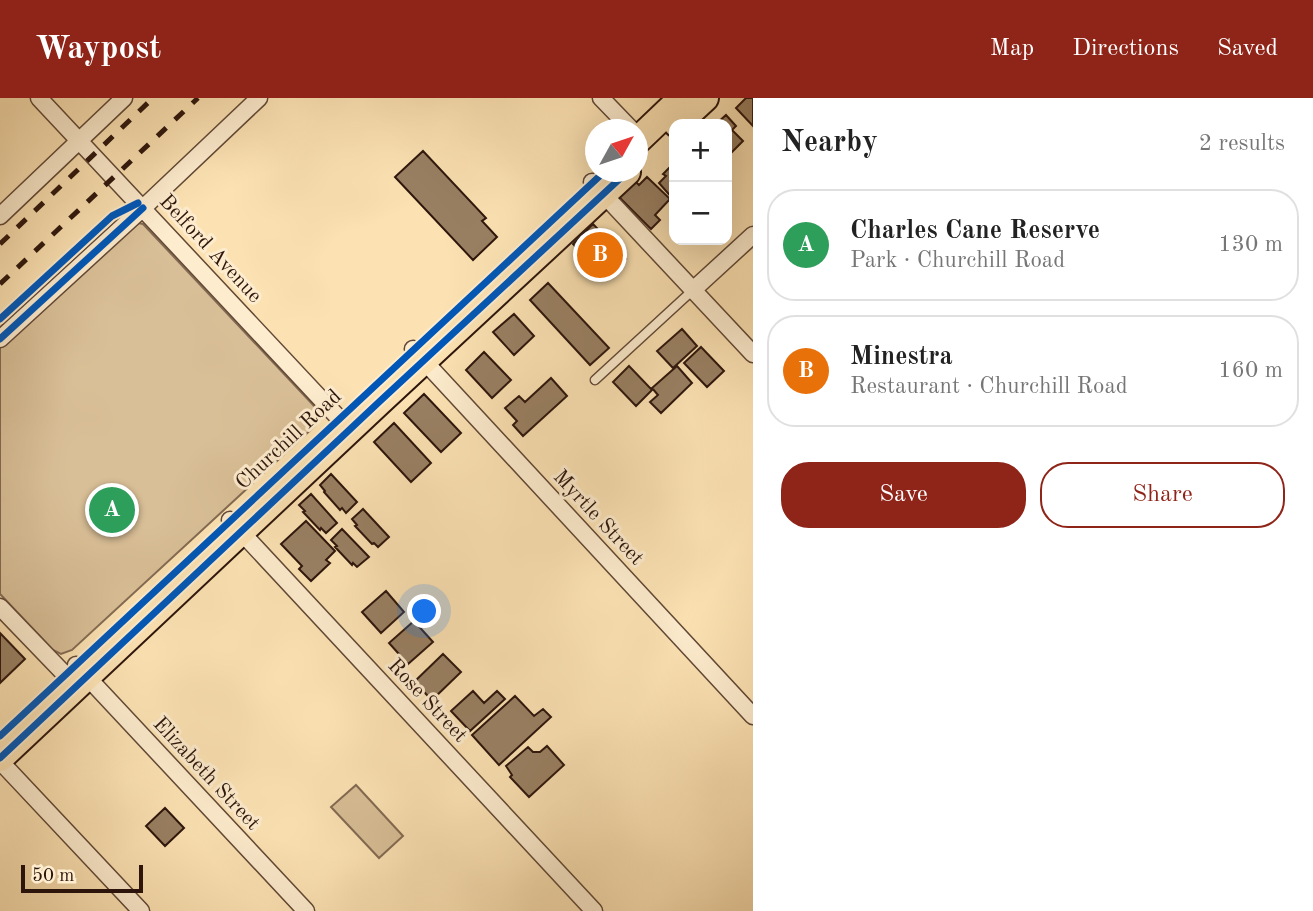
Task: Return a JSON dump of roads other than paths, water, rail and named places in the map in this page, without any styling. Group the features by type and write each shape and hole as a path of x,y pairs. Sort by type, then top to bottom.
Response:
{"main road":[{"path":"648,133 682,98"},
{"path":"683,119 705,98"},
{"path":"648,138 669,129"},
{"name":"Churchill Road","path":"0,760 76,676 600,183"},
{"name":"Churchill Road","path":"0,736 76,676"}],"street":[{"name":"Belford Avenue","path":"40,98 344,424"},
{"path":"0,216 124,98"},
{"path":"0,339 144,208 259,98"},
{"path":"601,98 619,119"},
{"path":"600,183 753,354"},
{"path":"693,290 753,235"},
{"name":"Myrtle Street","path":"418,354 753,716"},
{"name":"Rose Street","path":"235,526 594,911"},
{"name":"Elizabeth Street","path":"0,607 76,676 306,911"},
{"path":"0,760 141,911"}],"lane":[{"path":"595,380 693,290"}],"railway":[{"path":"0,244 153,98"},
{"path":"0,284 198,98"}],"place":[{"name":"Minestra","path":"600,255"},
{"name":"Charles Cane Reserve","path":"112,510"}]}
